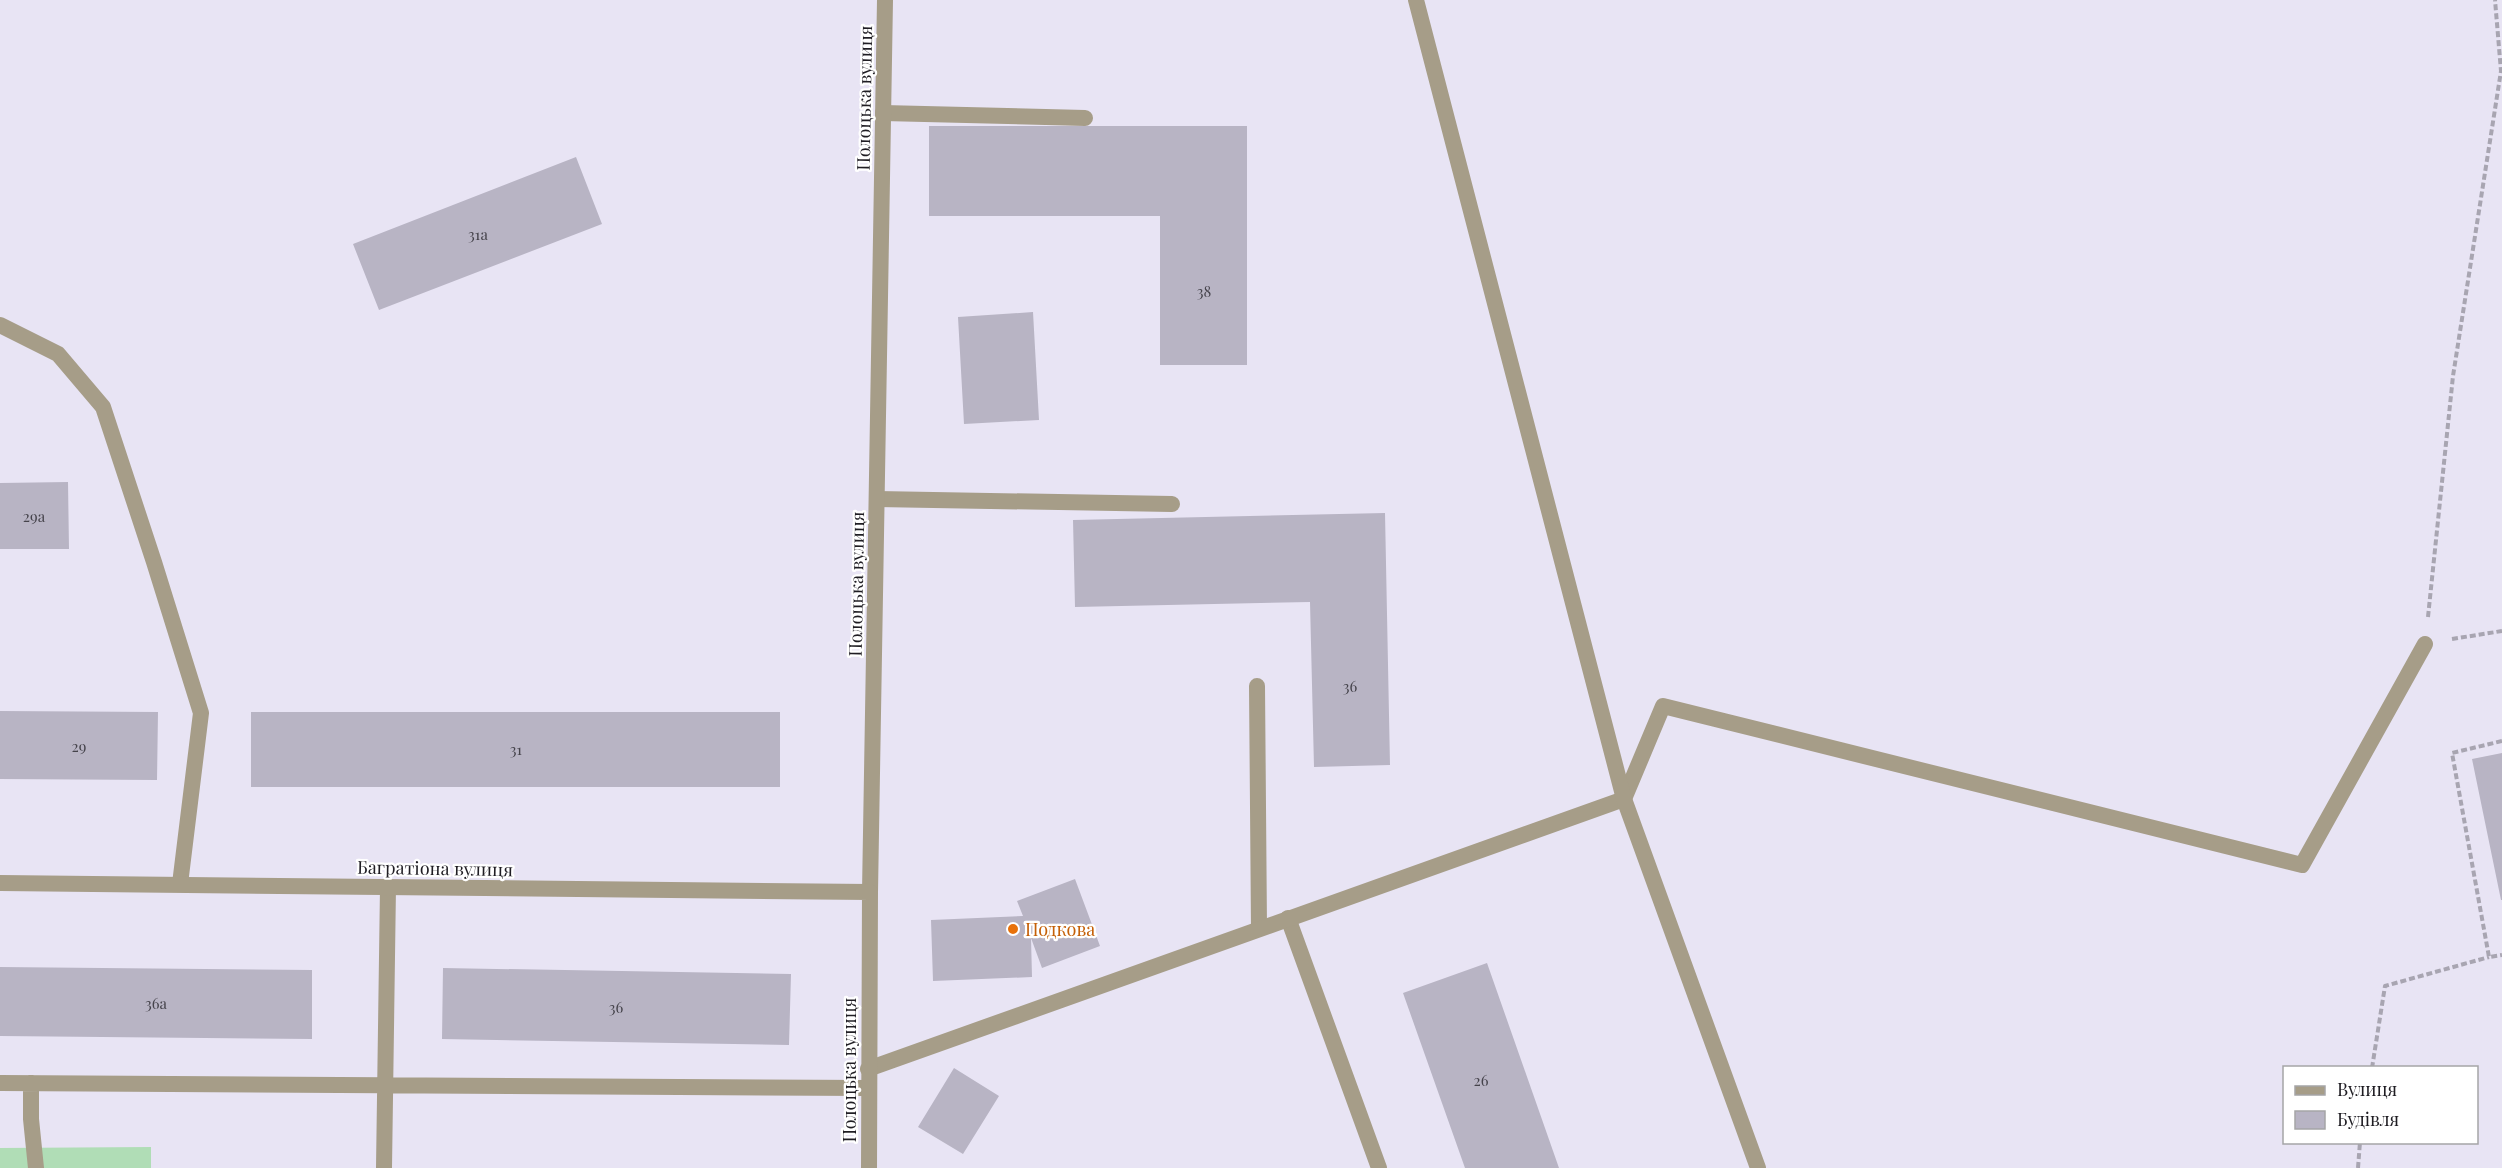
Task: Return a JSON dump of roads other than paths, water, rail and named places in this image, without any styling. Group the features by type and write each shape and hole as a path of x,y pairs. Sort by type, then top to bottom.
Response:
{"street":[{"name":"Полоцька вулиця","path":"869,1168 870,892 885,0"},
{"path":"1416,0 1624,798 1758,1168"},
{"path":"884,113 1085,118"},
{"path":"0,324 58,354 103,407 154,561 201,713 180,884"},
{"path":"877,500 1172,504"},
{"path":"868,1069 1624,798 1663,706 2302,865 2425,644"},
{"path":"1257,686 1259,927"},
{"name":"Багратіона вулиця","path":"0,882 870,892"},
{"path":"384,1168 388,887"},
{"path":"1288,918 1379,1168"},
{"path":"0,1083 868,1088"},
{"path":"31,1083 30,1119 36,1168"}],"place":[{"name":"Подкова","path":"1013,929"}]}
